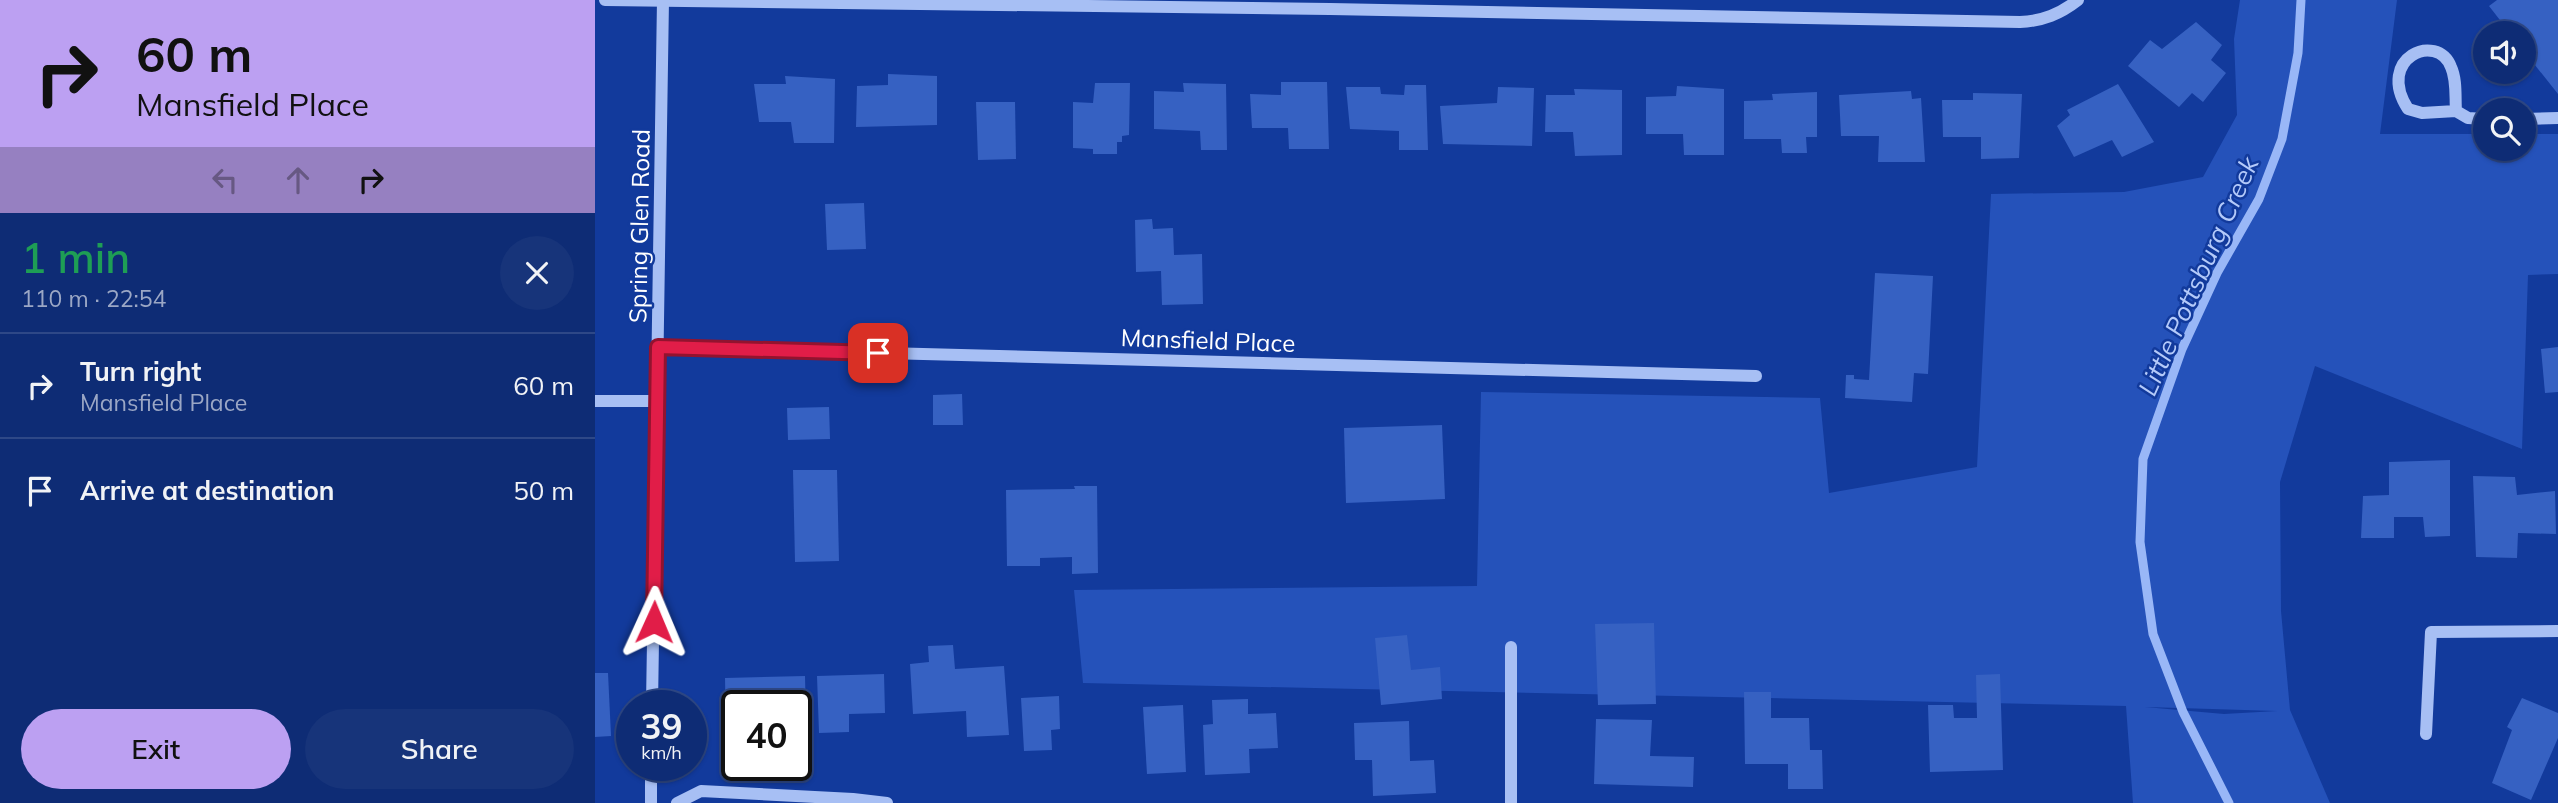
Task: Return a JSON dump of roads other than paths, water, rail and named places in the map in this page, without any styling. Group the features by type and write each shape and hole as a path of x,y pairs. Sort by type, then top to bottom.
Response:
{"street":[{"path":"605,0 1344,9 2020,22 2041,21 2078,0"},
{"name":"Spring Glen Road","path":"652,690 663,1"},
{"path":"2456,111 2451,65 2442,54 2428,50 2409,56 2399,69 2397,82 2400,97 2408,109 2422,113 2456,111 2473,118"},
{"path":"2536,119 2558,118"},
{"name":"Mansfield Place","path":"658,347 1756,376"},
{"path":"595,401 657,401"},
{"path":"2426,734 2431,632 2558,631"},
{"path":"1511,647 1511,803"},
{"path":"651,781 651,803"},
{"path":"677,803 701,791 887,803"}],"waterway":[{"name":"Little Pottsburg Creek","path":"2229,803 2183,712 2153,634 2140,542 2143,459 2182,349 2217,273 2259,199 2282,139 2298,53 2301,0"}]}
